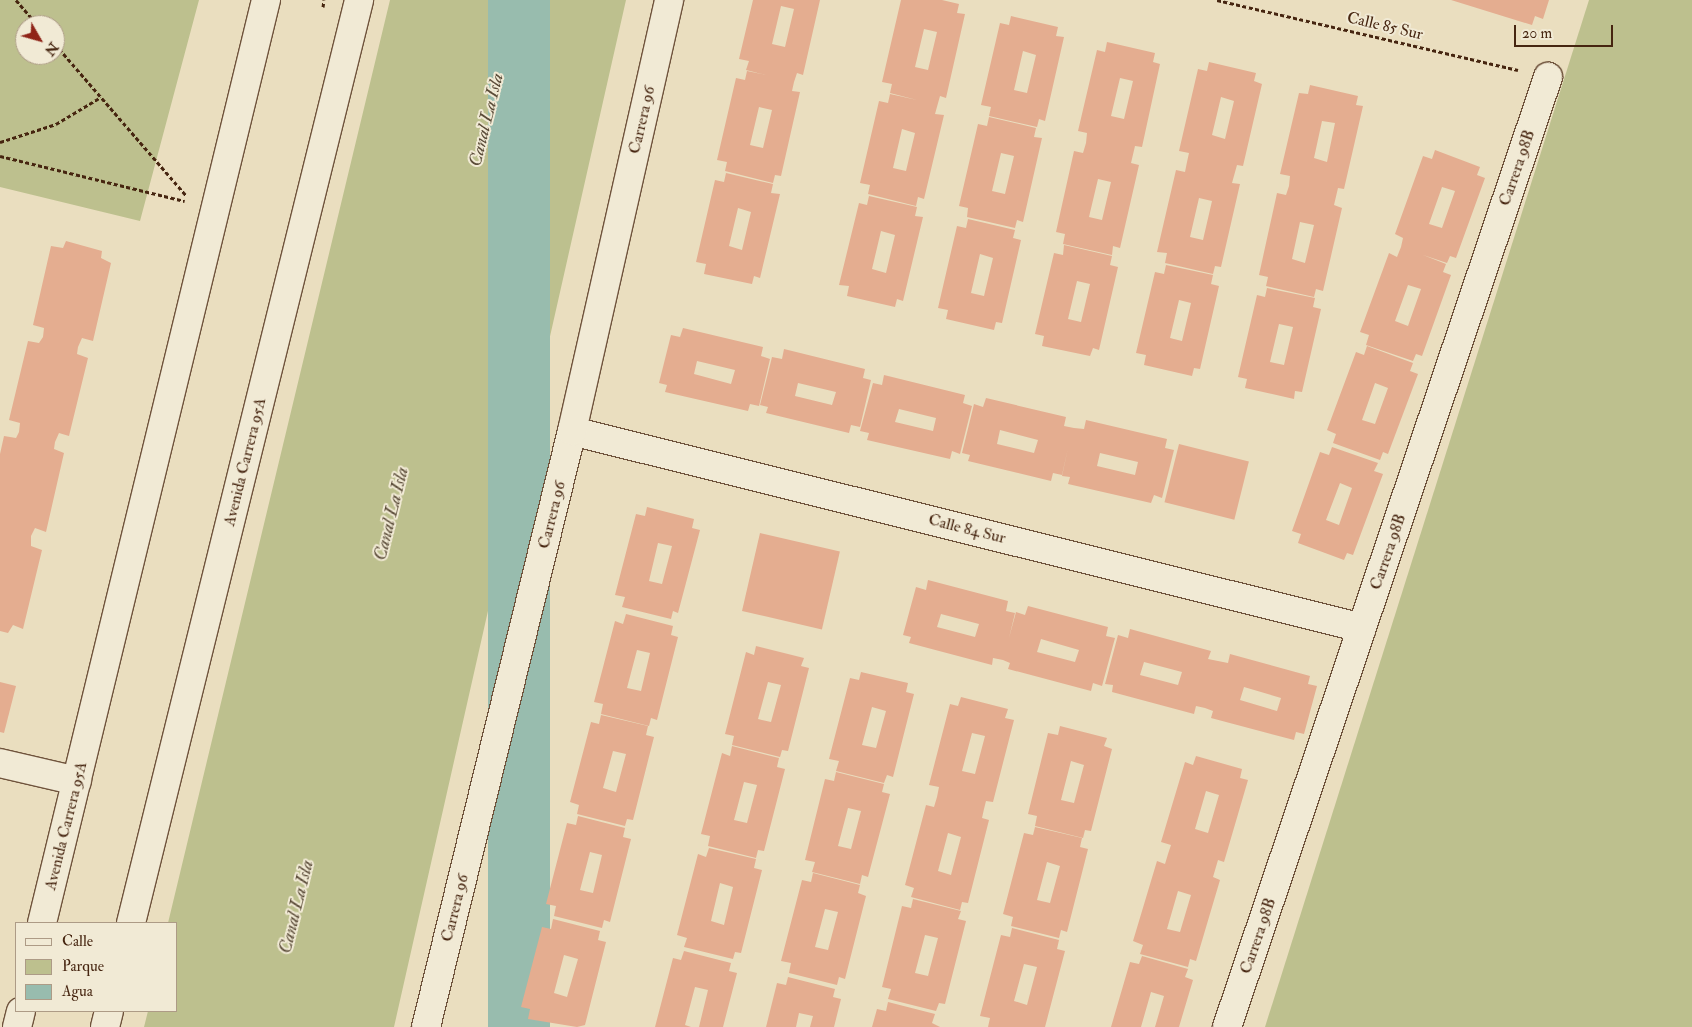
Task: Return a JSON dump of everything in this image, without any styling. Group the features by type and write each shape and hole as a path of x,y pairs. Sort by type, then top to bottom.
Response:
{"street":[{"name":"Avenida Carrera 95A","path":"42,922 266,0"},
{"name":"Avenida Carrera 95A","path":"130,922 359,0"},
{"name":"Carrera 96","path":"426,1027 572,431 669,0"},
{"name":"Carrera 98B","path":"1227,1027 1548,77"},
{"name":"Calle 84 Sur","path":"572,431 1362,628"},
{"path":"0,763 77,781"},
{"path":"17,1027 21,1012"},
{"path":"105,1027 109,1012"}],"path":[{"path":"16,0 29,15"},
{"name":"Calle 85 Sur","path":"1217,0 1548,77"},
{"path":"0,156 193,203 65,55"},
{"path":"0,142 56,124 101,96"}],"green space":[{"path":"0,0 199,0 140,221 0,187"},
{"path":"390,0 626,0 394,1027 144,1027 148,1012 178,1012 178,922 168,922"},
{"path":"1589,0 1692,0 1692,1027 1265,1027"}],"water":[{"path":"488,0 550,0 550,1027 488,1027"}],"building":[{"path":"753,0 820,0 803,75 797,73 792,91 800,92 781,176 775,175 773,183 725,171 727,162 717,160 736,78 745,80 747,71 766,75 746,70 749,61 739,59","holes":["781,6 794,9 785,47 772,44","759,107 772,110 763,148 750,145"]},
{"path":"901,0 942,0 959,4 957,13 965,14 946,98 940,96 935,114 944,115 924,199 918,197 916,206 868,194 870,185 860,183 879,101 888,103 890,94 917,100 890,93 892,84 882,82","holes":["924,29 937,32 928,70 915,67","902,129 915,133 906,171 893,168"]},
{"path":"1451,0 1549,0 1543,19 1535,16 1532,25"},
{"path":"1011,16 1058,27 1056,36 1064,37 1045,121 1039,119 1037,127 989,116 991,107 981,105 1000,23 1009,25","holes":["1023,51 1036,55 1027,93 1014,90"]},
{"path":"1107,42 1155,53 1153,62 1160,64 1142,147 1135,146 1131,163 1139,165 1120,248 1113,246 1112,255 1063,244 1065,234 1056,232 1074,151 1083,153 1086,143 1087,133 1078,131 1097,50 1105,52","holes":["1120,78 1133,81 1124,119 1111,116","1098,179 1111,182 1102,220 1089,217"]},
{"path":"1209,62 1256,73 1254,81 1262,84 1243,166 1237,165 1232,183 1240,184 1221,267 1215,266 1213,274 1165,263 1167,253 1157,252 1176,170 1185,172 1189,153 1179,151 1198,69 1207,71","holes":["1221,97 1234,101 1225,139 1212,135","1199,198 1212,201 1203,240 1190,237"]},
{"path":"1310,85 1358,96 1356,105 1363,106 1344,189 1338,188 1334,205 1342,208 1323,291 1316,289 1314,297 1266,286 1268,277 1259,275 1277,193 1286,195 1289,186 1290,176 1280,174 1299,93 1308,94","holes":["1322,121 1335,123 1327,162 1314,158","1300,222 1314,225 1305,263 1292,259"]},
{"path":"989,117 1036,128 1034,137 1042,138 1023,222 1017,220 1015,228 967,217 968,208 959,206 978,124 987,126","holes":["1001,153 1014,156 1005,194 992,191"]},
{"path":"1435,150 1480,167 1477,175 1485,178 1456,258 1450,256 1447,263 1423,255 1446,264 1443,272 1451,275 1422,356 1416,354 1413,361 1366,345 1369,335 1360,332 1389,253 1397,257 1401,247 1403,238 1395,234 1423,156 1432,159","holes":["1442,187 1455,191 1442,228 1429,224","1408,285 1421,289 1408,326 1395,321"]},
{"path":"726,173 773,184 771,193 780,194 760,278 754,276 752,284 704,274 706,264 696,262 715,180 724,182","holes":["738,208 751,212 742,250 729,246"]},
{"path":"869,196 917,207 915,216 923,217 903,301 897,299 895,307 847,296 849,286 839,285 859,203 867,205","holes":["881,231 895,235 886,273 872,269"]},
{"path":"968,219 1015,230 1013,238 1021,240 1002,323 996,322 994,330 946,319 948,310 938,308 957,226 966,228","holes":["980,254 993,258 984,296 971,293"]},
{"path":"66,241 102,251 101,258 111,263 93,341 82,338 78,347 77,354 88,358 69,436 59,433 55,442 54,449 64,453 46,532 35,528 31,536 31,546 42,550 23,629 13,625 8,633 0,631 0,454 4,436 16,438 19,432 20,423 9,420 28,341 39,343 43,337 44,328 33,325 51,246 63,248"},
{"path":"1064,245 1112,256 1110,265 1118,267 1099,350 1093,348 1090,356 1042,346 1044,336 1035,334 1054,253 1063,255","holes":["1077,281 1090,284 1081,322 1068,319"]},
{"path":"1166,265 1213,275 1211,284 1219,286 1200,369 1194,368 1192,376 1144,365 1146,355 1136,353 1155,272 1164,274","holes":["1179,300 1191,303 1182,341 1170,338"]},
{"path":"1267,288 1315,298 1313,307 1321,309 1302,392 1295,391 1294,399 1245,388 1247,379 1238,377 1257,295 1265,297","holes":["1279,324 1293,327 1284,365 1270,362"]},
{"path":"683,328 763,347 761,356 770,359 759,406 750,404 748,411 665,392 667,385 659,383 671,335 680,337","holes":["697,361 735,370 731,384 694,374"]},
{"path":"1367,346 1413,363 1410,371 1418,374 1388,454 1383,452 1380,460 1333,443 1336,434 1327,430 1356,352 1364,355","holes":["1375,383 1388,388 1375,424 1362,420"]},
{"path":"784,349 865,369 863,378 871,380 860,427 851,425 849,433 766,413 768,407 760,405 772,357 782,359","holes":["798,383 836,392 832,405 795,396"]},
{"path":"884,375 965,395 963,403 972,406 960,454 952,451 950,459 867,440 869,433 860,431 873,383 882,385","holes":["899,409 936,418 933,431 895,422"]},
{"path":"986,398 1066,417 1064,426 1084,429 1086,420 1167,439 1165,448 1174,450 1162,498 1154,495 1151,503 1068,484 1070,477 1062,476 1068,448 1062,475 1053,473 1051,481 968,461 970,455 962,453 974,404 983,407","holes":["1000,430 1038,440 1034,453 997,444","1100,453 1138,462 1135,475 1097,466"]},
{"path":"1179,444 1249,461 1234,520 1164,502"},
{"path":"1332,447 1378,463 1374,471 1383,474 1353,555 1347,553 1344,560 1298,543 1301,534 1292,531 1320,452 1329,455","holes":["1340,483 1352,488 1339,525 1326,520"]},
{"path":"647,507 694,519 692,528 700,530 678,613 673,611 671,619 622,607 625,597 615,595 636,514 645,516","holes":["658,543 672,546 662,584 649,581"]},
{"path":"760,533 840,551 822,629 742,611"},
{"path":"928,580 1008,601 1006,611 1015,613 1009,638 1016,612 1025,615 1028,606 1108,627 1106,636 1115,638 1102,686 1093,683 1091,691 1008,669 1010,663 1003,660 993,658 992,665 909,643 911,637 903,635 916,587 926,590","holes":["941,614 979,624 975,637 937,627","1041,639 1079,650 1075,662 1037,652"]},
{"path":"626,614 673,626 671,635 678,637 657,720 651,718 649,726 601,714 603,704 594,702 615,621 623,624","holes":["637,650 650,653 641,691 627,688"]},
{"path":"1130,629 1211,651 1208,659 1228,663 1230,654 1310,676 1308,684 1317,686 1304,734 1296,732 1294,740 1211,718 1213,711 1205,708 1196,706 1194,714 1112,692 1113,685 1105,684 1118,635 1128,638","holes":["1144,662 1182,672 1178,685 1140,675","1244,687 1281,698 1277,711 1240,700"]},
{"path":"756,646 804,658 801,666 809,668 788,751 782,750 780,757 732,745 734,736 725,734 746,652 754,655","holes":["768,682 781,685 771,722 758,719"]},
{"path":"861,672 908,683 906,692 914,694 893,777 887,775 884,783 836,771 839,761 829,759 850,678 859,680","holes":["872,707 886,711 876,748 862,745"]},
{"path":"0,682 16,686 4,733 0,732"},
{"path":"961,697 1008,709 1005,718 1014,720 993,802 986,801 982,818 989,820 968,903 962,902 960,910 911,897 914,888 905,885 926,805 934,807 937,797 939,787 929,785 950,704 958,706","holes":["972,733 985,736 975,774 962,771","948,833 961,837 951,875 938,871"]},
{"path":"601,715 648,726 646,735 654,737 633,820 627,819 625,826 577,814 579,805 570,802 591,722 599,724","holes":["613,751 626,754 616,792 603,788"]},
{"path":"1060,726 1107,738 1104,746 1112,749 1091,831 1085,830 1083,838 1035,826 1037,816 1028,814 1048,733 1058,735","holes":["1071,761 1084,765 1074,803 1061,800"]},
{"path":"732,746 779,758 777,767 785,769 764,851 758,850 756,858 708,846 710,836 701,834 722,753 730,756","holes":["744,782 757,785 747,823 734,820"]},
{"path":"1196,756 1242,769 1240,778 1248,780 1224,862 1218,860 1213,877 1220,880 1196,961 1190,959 1188,967 1140,954 1143,945 1133,941 1157,861 1165,864 1171,845 1161,842 1185,762 1193,765","holes":["1206,791 1219,795 1208,833 1195,829","1178,891 1191,895 1180,932 1167,929"]},
{"path":"836,772 884,784 882,792 890,794 868,877 862,875 860,884 812,872 815,862 805,860 825,779 834,781","holes":["848,808 861,811 851,849 838,846"]},
{"path":"578,816 625,828 623,837 631,839 610,922 604,920 602,928 554,916 556,906 546,904 567,823 576,825","holes":["590,852 602,855 593,893 580,890"]},
{"path":"1035,827 1082,838 1080,847 1088,849 1067,932 1061,930 1059,938 1011,926 1013,917 1003,914 1024,833 1033,835","holes":["1047,862 1060,866 1050,903 1037,900"]},
{"path":"709,848 756,859 754,868 762,870 741,953 735,952 733,959 684,947 687,938 677,935 698,854 706,857","holes":["720,883 733,887 724,925 711,921"]},
{"path":"813,873 860,885 858,893 866,896 845,979 839,977 837,985 789,973 791,963 781,961 802,880 811,882","holes":["825,909 838,912 828,950 815,947"]},
{"path":"913,899 961,911 958,919 966,921 945,1004 939,1003 936,1011 888,999 891,989 882,987 902,906 911,908","holes":["925,935 938,938 928,976 915,973"]},
{"path":"553,919 600,931 598,940 606,942 585,1025 577,1027 528,1019 530,1009 521,1007 542,927 551,929","holes":["564,955 578,959 567,997 554,993"]},
{"path":"1012,928 1059,940 1057,949 1065,951 1045,1027 988,1027 990,1018 980,1016 1001,935 1010,937","holes":["1024,964 1037,967 1027,1005 1014,1001"]},
{"path":"684,951 731,963 729,971 737,973 723,1027 699,1027 708,990 695,987 685,1025 691,1027 655,1027 673,958 681,960"},
{"path":"1142,956 1188,969 1185,977 1193,980 1179,1027 1155,1027 1164,996 1151,992 1141,1027 1111,1027 1130,962 1139,964"},
{"path":"788,977 835,989 833,997 841,999 834,1027 810,1027 813,1016 799,1013 796,1027 766,1027 777,983 786,985"},
{"path":"888,1002 935,1014 932,1023 940,1027 872,1027 877,1009 886,1011"}],"water label":[{"name":"Canal La Isla","path":"487,120"},
{"name":"Canal La Isla","path":"392,514"},
{"name":"Canal La Isla","path":"297,907"}]}
